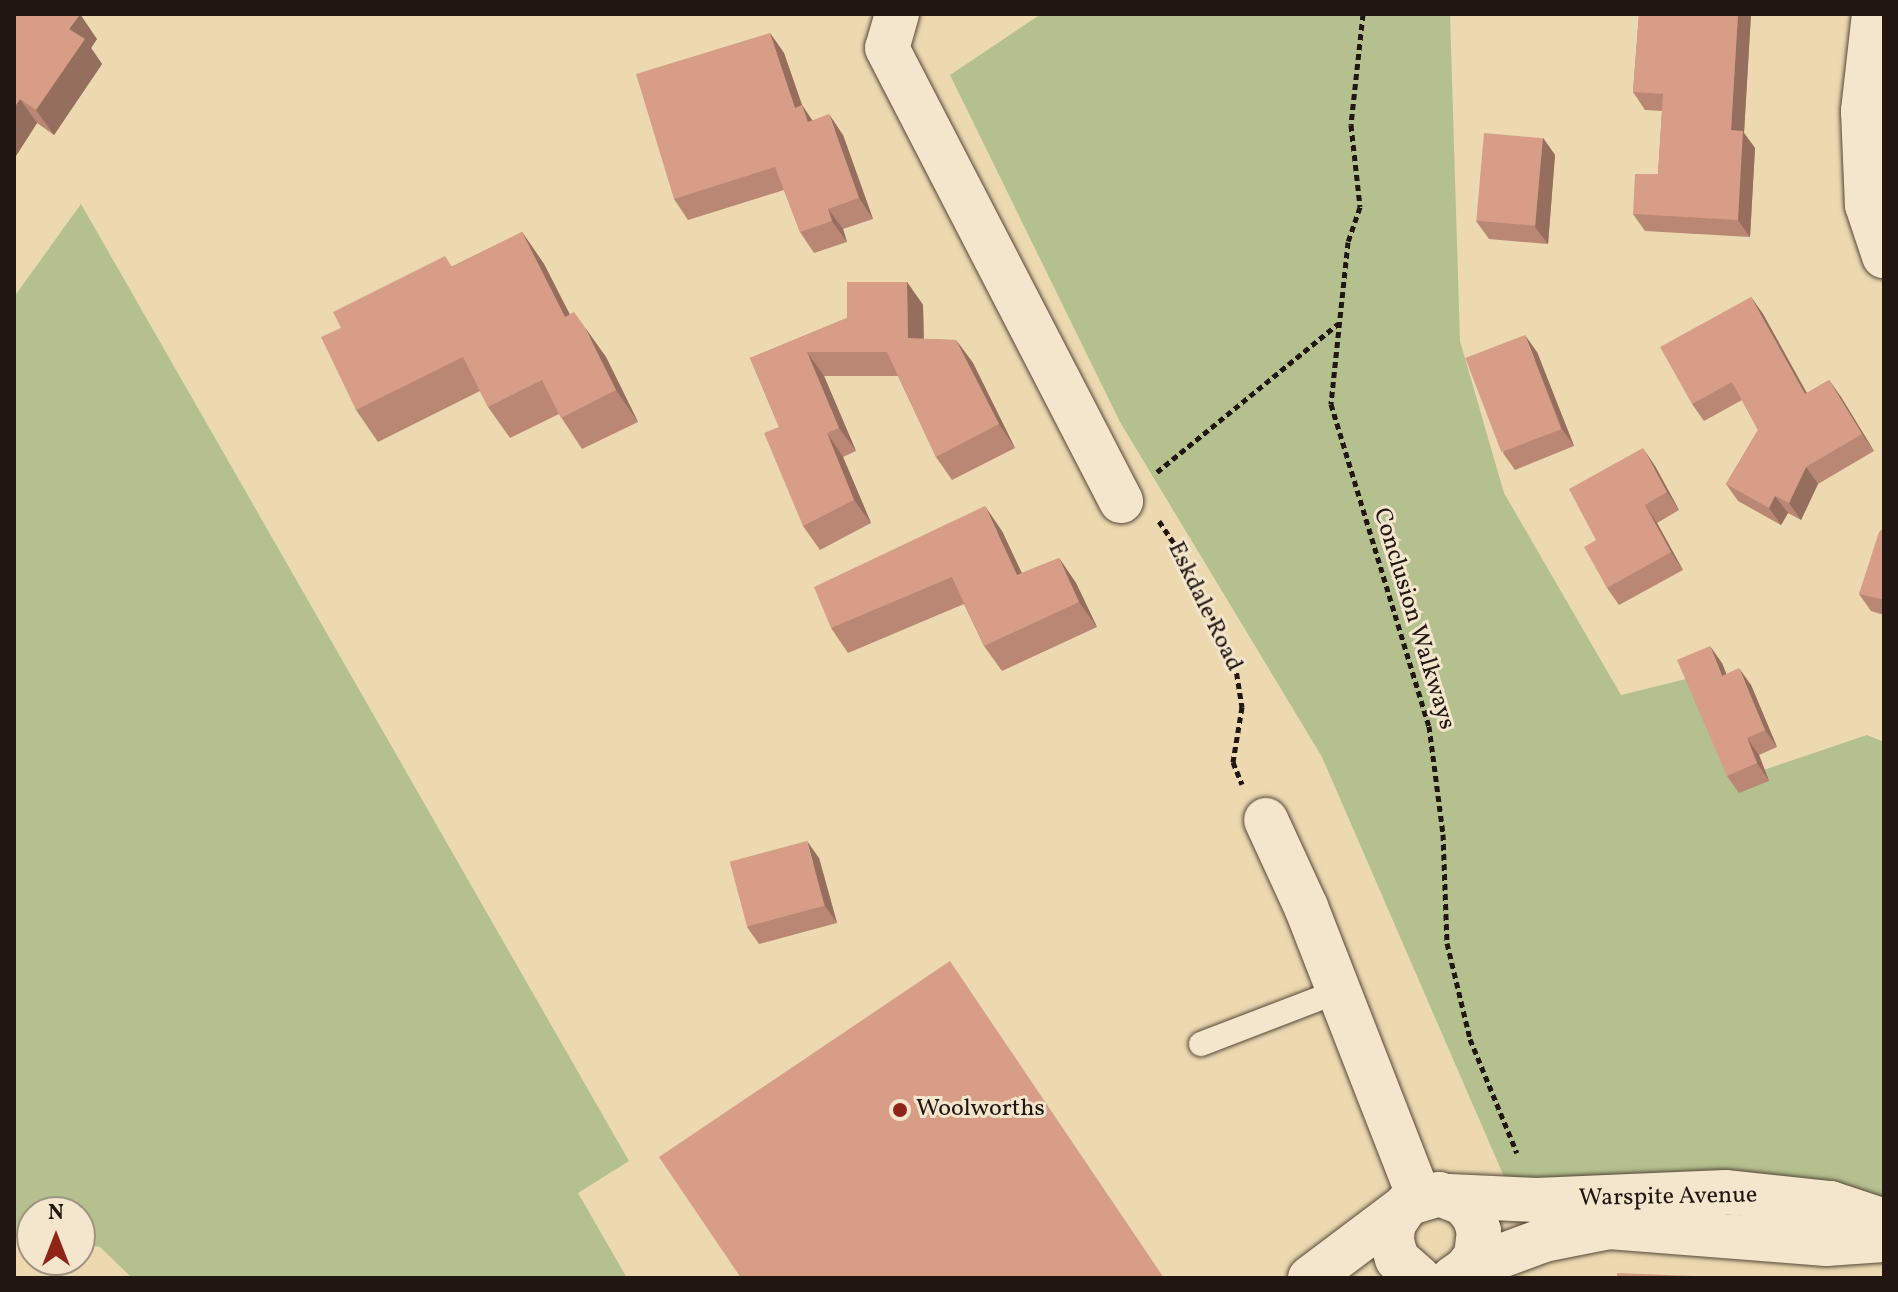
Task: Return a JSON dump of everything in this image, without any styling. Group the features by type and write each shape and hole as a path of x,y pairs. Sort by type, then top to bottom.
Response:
{"street":[{"path":"897,14 887,48 1121,501"},
{"path":"1874,14 1863,111 1864,142 1867,205 1884,256"},
{"path":"1266,820 1423,1201"},
{"name":"Warspite Avenue","path":"1423,1201 1725,1192 1830,1203 1884,1221"},
{"path":"1419,1278 1402,1266 1393,1250 1393,1225 1423,1201"},
{"path":"1310,1278 1423,1201 1469,1209 1479,1231 1476,1256 1460,1274"},
{"name":"Warspite Avenue","path":"1460,1274 1544,1240 1609,1227 1826,1244 1884,1240"}],"lane":[{"path":"1201,1044 1339,991"}],"path":[{"name":"Conclusion Walkways","path":"1363,14 1351,125 1360,207 1348,242 1331,404 1429,726 1443,834 1447,943 1470,1039 1536,1200"},
{"path":"1121,501 1339,323"},
{"name":"Eskdale Road","path":"1121,501 1158,518 1180,552 1235,663 1242,707 1234,751 1235,773 1266,820"}],"green space":[{"path":"1041,14 1450,14 1460,341 1504,493 1621,695 1686,679 1731,781 1867,735 1884,742 1884,1227 1525,1225 1322,757 1120,422 950,75"},
{"path":"81,204 629,1161 578,1193 627,1278 132,1278 96,1246 96,1196 16,1196 14,1234 14,297"}],"building":[{"path":"14,14 80,14 69,29 85,39 36,110 20,99 14,108"},
{"path":"1639,14 1738,14 1731,130 1743,131 1738,220 1633,214 1635,174 1658,174 1663,94 1633,92"},
{"path":"770,33 795,108 802,105 808,122 829,114 859,198 828,209 832,221 800,232 775,167 674,199 636,74"},
{"path":"1484,133 1543,138 1535,226 1476,221"},
{"path":"522,232 565,317 574,312 584,326 616,390 561,418 542,380 488,407 463,357 356,410 321,337 341,328 333,312 445,256 452,267"},
{"path":"847,282 907,282 908,338 956,340 999,424 936,457 887,352 807,352 839,428 827,433 854,500 803,526 764,433 779,427 750,358 847,318"},
{"path":"1751,297 1805,394 1829,380 1862,434 1806,467 1789,503 1775,496 1769,508 1726,484 1758,430 1732,382 1692,404 1660,347"},
{"path":"1525,335 1561,429 1501,452 1465,358"},
{"path":"1643,448 1667,492 1645,505 1671,552 1607,588 1584,547 1596,540 1569,489"},
{"path":"985,506 1017,575 1059,558 1079,602 984,646 952,577 831,628 814,587"},
{"path":"1884,528 1884,600 1859,594 1879,532"},
{"path":"1710,646 1722,676 1739,668 1765,730 1747,738 1757,763 1727,776 1677,660"},
{"path":"807,841 824,906 747,926 730,862"},
{"name":"Woolworths","path":"950,961 1164,1278 741,1278 659,1157"},
{"path":"1617,1273 1693,1276 1693,1278 1617,1278"}],"place":[{"name":"Woolworths","path":"900,1110"}]}
